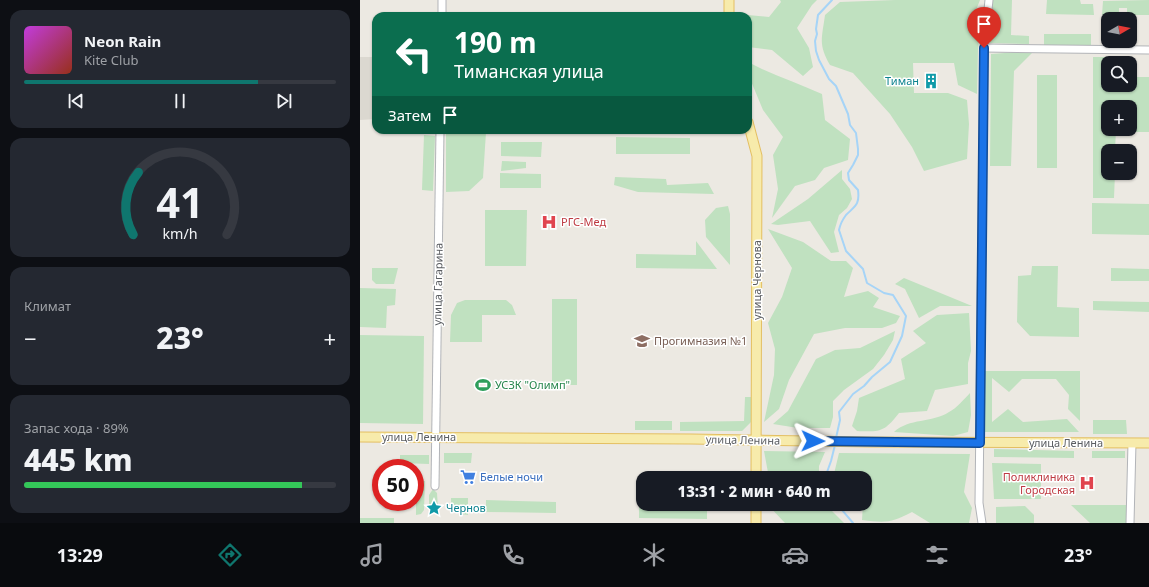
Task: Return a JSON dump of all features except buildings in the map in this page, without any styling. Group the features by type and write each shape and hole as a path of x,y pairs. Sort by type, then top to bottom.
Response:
{"main road":[{"path":"729,0 729,12"},
{"name":"улица Чернова","path":"751,134 757,156 756,471"},
{"name":"улица Ленина","path":"360,437 980,443 1149,443"},
{"path":"756,511 756,523"}],"street":[{"path":"442,0 442,12"},
{"path":"982,523 979,503 984,48 989,0"},
{"path":"984,48 1149,50"},
{"name":"улица Гагарина","path":"434,486 440,134"},
{"path":"1130,523 1132,443"}],"shaded area":[{"path":"360,57 372,57 372,119 360,120"}],"green space":[{"path":"780,0 817,0 797,28 809,48 813,67 803,76 772,50 752,48 752,15 769,17 781,2"},
{"path":"895,0 980,0 976,10 980,27 977,94 958,85 954,63 913,63 914,93 948,93 967,100 969,124 967,159 924,171 912,147 890,114 853,73 830,65 826,58 822,46 825,15 840,2"},
{"path":"993,0 1012,0 1011,35 1029,36 1029,44 990,43"},
{"path":"1047,0 1080,0 1081,4 1093,4 1094,15 1046,14"},
{"path":"1149,0 1149,15 1137,15 1137,12 1127,12 1127,8 1119,8 1119,12 1102,12 1103,1"},
{"path":"1044,34 1091,34 1091,46 1044,46"},
{"path":"1034,51 1014,71 1011,166 990,166 991,54"},
{"path":"1093,57 1101,57 1101,92 1137,92 1137,77 1149,77 1149,132 1137,132 1137,100 1101,100 1101,136 1116,136 1115,144 1101,144 1101,180 1115,180 1114,198 1093,198"},
{"path":"752,64 822,94 825,120 850,139 848,160 824,168 815,180 795,186 772,218 778,189 773,155 783,137 763,110 752,84"},
{"path":"1037,75 1057,75 1057,168 1037,168"},
{"path":"446,134 486,134 483,178 469,191 446,192"},
{"path":"424,135 435,136 433,191 422,190"},
{"path":"616,137 690,138 690,154 616,154"},
{"path":"501,142 542,142 541,157 501,156"},
{"path":"502,161 526,162 526,168 501,171"},
{"path":"842,170 842,179 850,189 852,199 847,208 839,215 834,232 839,252 831,253 810,221 778,225 771,224 808,199"},
{"path":"500,173 541,174 541,188 500,188"},
{"path":"615,177 666,179 667,185 708,183 714,194 638,192 614,185"},
{"path":"1092,203 1149,204 1149,235 1092,234"},
{"path":"728,206 730,214 730,265 706,237 705,220 716,208"},
{"path":"485,210 527,210 526,266 485,266"},
{"path":"768,229 803,242 831,261 846,261 853,268 844,297 868,291 879,298 873,307 900,316 896,323 882,328 845,328 814,334 789,380 779,409 764,422 774,375 775,349 768,323 782,297 792,268"},
{"path":"696,241 717,269 636,268 636,254 696,255"},
{"path":"1032,266 1058,266 1057,307 1079,308 1079,337 1030,336 1017,322 1018,276 1031,275"},
{"path":"372,268 398,268 394,284 376,284 372,280"},
{"path":"1111,268 1149,269 1149,281 1111,281"},
{"path":"904,278 972,306 940,306 919,318 905,289 895,284"},
{"path":"360,288 396,289 395,305 387,306 386,328 360,327"},
{"path":"552,299 577,299 577,385 552,385"},
{"path":"465,300 506,300 512,305 516,315 482,315 482,342 450,342 451,315 457,303"},
{"path":"1093,301 1149,302 1149,312 1093,310"},
{"path":"969,313 971,351 968,363 968,384 935,390 927,411 899,413 881,430 857,431 852,426 857,411 859,398 905,379 901,359 926,343 913,331 937,315"},
{"path":"895,331 893,340 873,369 844,390 833,401 833,417 830,428 798,428 773,424 788,411 816,359 835,350 860,348"},
{"path":"360,335 424,336 423,424 360,423"},
{"path":"984,371 1080,371 1080,421 1068,409 1069,395 1056,379 1022,379 1009,392 992,378 992,422 1008,409 1023,422 1067,419 1079,432 983,432"},
{"path":"970,393 971,415 968,432 953,436 894,432 914,422 935,418 952,410"},
{"path":"745,397 753,397 751,422 742,431 680,431 680,422 744,421"},
{"path":"1093,420 1126,420 1127,434 1093,434"},
{"path":"635,421 672,421 672,430 635,430"},
{"path":"994,449 1074,451 1074,458 994,457"},
{"path":"764,451 825,452 819,466 819,471 768,471"},
{"path":"1092,451 1125,451 1125,458 1092,458"},
{"path":"444,453 472,453 471,463 444,463"},
{"path":"839,453 970,454 964,492 972,508 969,523 930,523 912,512 888,521 877,522 862,520 863,511 872,511 872,471 835,471"},
{"path":"400,455 429,455 429,464 424,464 424,459 400,459"},
{"path":"992,463 1041,464 1041,499 994,499"},
{"path":"424,481 425,481 424,510"},
{"path":"433,489 437,493 438,510 434,513 429,509 429,495"},
{"path":"451,498 468,498 468,515 460,514 451,504"},
{"path":"486,500 556,502 556,513 486,512"},
{"path":"1071,505 1129,505 1129,523 1090,523"},
{"path":"1025,506 1034,515 1034,523 996,523 996,507"},
{"path":"416,511 423,511 421,514 416,515"},
{"path":"639,511 707,511 707,519 639,518"},
{"path":"774,511 832,511 844,523 785,523"},
{"path":"360,518 394,518 394,523 360,523"}],"waterway":[{"path":"832,0 818,15 815,41 816,51 829,79 836,86 848,114 850,125 856,133 858,149 858,155 848,173 849,180 858,190 858,199 856,205 844,218 839,230 846,251 863,269 867,283 884,293 893,295 906,316 902,336 890,362 853,394 839,412 840,420 836,438"},
{"path":"827,471 835,445"},
{"path":"843,511 853,523"}],"place":[{"name":"Тиман","path":"931,81"},
{"name":"РГС-Мед","path":"549,222"},
{"name":"Прогимназия №1","path":"642,341"},
{"name":"УСЗК \"Олимп\"","path":"483,385"},
{"name":"Белые ночи","path":"468,477"},
{"name":"Поликлиника Городская","path":"1087,483"},
{"name":"Чернов","path":"434,508"}],"route":[{"path":"813,441 980,443 984,48"}]}
